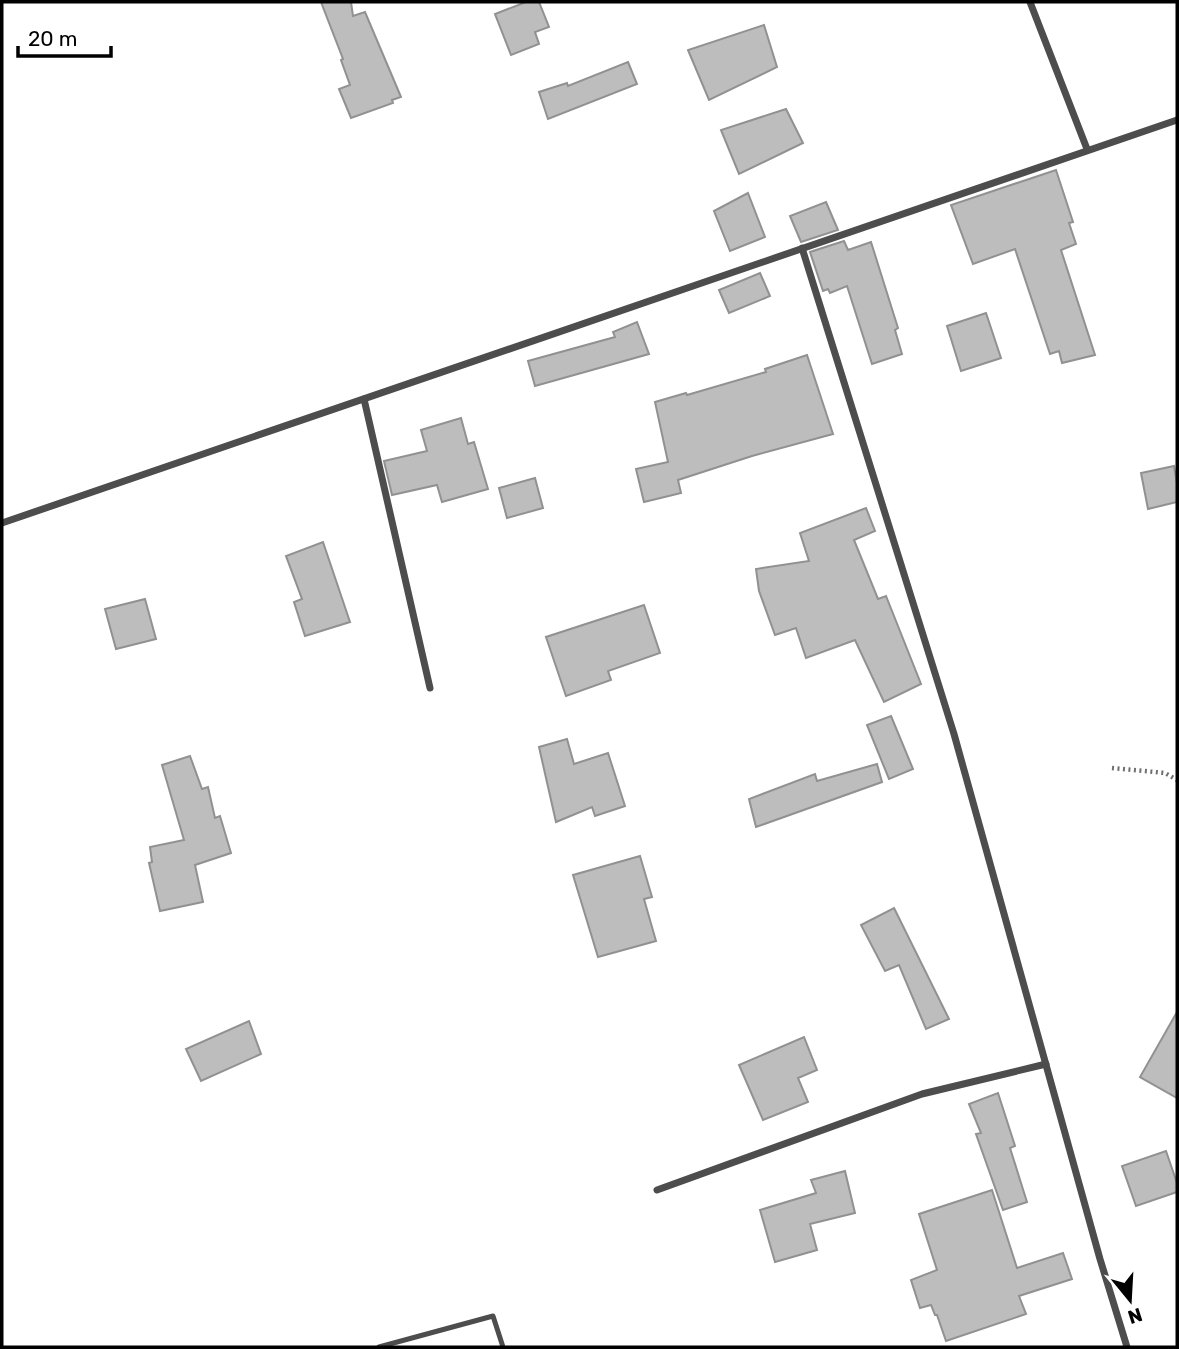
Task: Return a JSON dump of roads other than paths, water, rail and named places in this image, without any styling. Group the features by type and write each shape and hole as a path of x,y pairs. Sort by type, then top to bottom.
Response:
{"street":[{"path":"1030,2 1087,149"},
{"path":"2,523 1177,120"},
{"path":"802,248 954,734 1127,1347"},
{"path":"364,399 430,688"},
{"path":"657,1190 922,1094 1046,1064"}],"lane":[{"path":"379,1347 493,1316 503,1347"}]}
